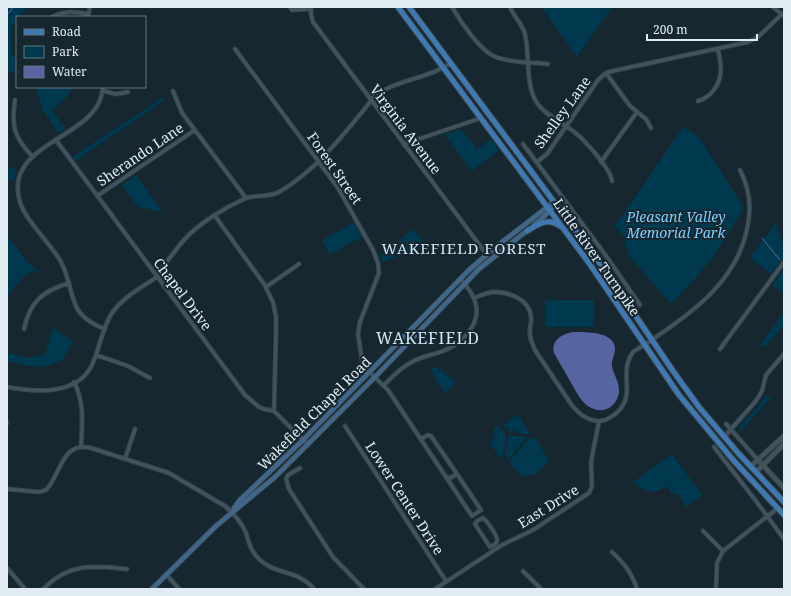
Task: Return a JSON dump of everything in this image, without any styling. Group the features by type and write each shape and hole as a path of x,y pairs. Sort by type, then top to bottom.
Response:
{"main road":[{"name":"Little River Turnpike","path":"398,7 589,263 667,378 700,421 734,461 784,515"},
{"name":"Little River Turnpike","path":"409,7 604,269 684,387 724,437 784,503"},
{"name":"Wakefield Chapel Road","path":"152,589 232,512 267,484 308,445 490,259 527,231 556,203"},
{"name":"Wakefield Chapel Road","path":"232,512 239,501 303,440 486,254 549,209"},
{"path":"527,231 546,221 556,224 566,232"}],"street":[{"path":"55,16 67,12 88,15 90,7"},
{"path":"290,7 292,10 311,8"},
{"path":"452,7 487,53 503,59 548,64"},
{"path":"510,7 524,30 531,88 534,99 545,111 578,135 609,170 612,181"},
{"path":"773,7 783,15"},
{"name":"Virginia Avenue","path":"311,8 310,14 314,22 490,259"},
{"name":"Shelley Lane","path":"537,162 547,154 598,80 606,73 753,40 783,15"},
{"name":"Forest Street","path":"235,49 343,194 373,250 378,263 378,277 358,330 363,366 369,373"},
{"path":"698,101 709,95 719,82 722,67 718,49"},
{"path":"7,387 40,391 56,389 81,378 89,370 96,355 108,320 116,308 156,276 188,236 215,216 246,198 270,195 280,191 319,161 371,100 390,86 444,68 451,63"},
{"path":"606,73 630,106 646,119 651,128"},
{"path":"105,329 92,324 79,313 58,257 24,212 19,201 18,179 24,166 32,156 91,114 99,102 103,89 116,94 128,92"},
{"path":"173,91 180,108 195,130 246,198"},
{"path":"15,100 13,122 15,133 21,144 32,156"},
{"path":"601,162 636,112"},
{"path":"404,145 481,118"},
{"name":"Sherando Lane","path":"96,196 195,130"},
{"name":"Chapel Drive","path":"56,140 96,196 245,395 258,407 274,411 308,445"},
{"path":"523,144 604,253 640,305"},
{"path":"474,298 485,294 500,292 514,296 525,304 530,311 530,336 535,350 576,410 586,418 599,421 608,419 614,415 625,401 627,390 627,364 633,352 683,319 706,299 727,276 740,254 746,234 750,209 749,195 740,170"},
{"name":"Wakefield Chapel Road","path":"556,203 563,197"},
{"path":"215,216 266,287 273,302 276,317 274,411"},
{"path":"720,350 784,262"},
{"path":"266,287 299,264"},
{"path":"384,385 406,365 424,356 444,351 465,337 472,327 476,317 476,307 474,298 460,279"},
{"path":"24,329 28,314 39,298 50,290 69,283"},
{"path":"724,437 756,401 762,391 766,375 784,354"},
{"path":"96,355 128,366 150,378"},
{"path":"369,373 384,385 472,516 481,510 431,436 428,435 421,439"},
{"path":"74,382 79,394 82,408 81,447"},
{"name":"East Drive","path":"435,589 492,551 533,530 590,491 592,482 591,462 599,421"},
{"path":"726,424 784,488"},
{"name":"Lower Center Drive","path":"345,426 446,581"},
{"path":"125,459 135,429"},
{"path":"750,466 784,436"},
{"path":"756,472 784,444"},
{"path":"7,489 39,492 46,490 64,458 71,452 81,447 170,473 225,506 232,512 244,528 252,552 261,561 272,568 301,578 310,584 314,589"},
{"path":"714,447 784,539"},
{"path":"300,468 288,475 286,479 289,489 333,557 364,589"},
{"path":"446,477 450,478 457,474"},
{"path":"716,589 717,563 723,551 784,503"},
{"path":"492,551 475,524 481,518 485,520 497,537 497,541 502,545"},
{"path":"703,531 723,551"},
{"path":"490,547 496,544 497,541"},
{"path":"612,552 627,567 637,589"},
{"path":"43,589 62,575 84,567 94,566 127,569"},
{"path":"7,568 25,589"},
{"path":"523,570 542,589"},
{"path":"166,574 179,589"}],"green space":[{"path":"7,7 28,7 20,16 16,16 16,21 11,28 12,54 16,57 16,74 10,71 7,73"},
{"path":"541,7 612,7 577,57"},
{"path":"36,88 72,88 64,100 52,109 65,129 58,133 43,110"},
{"path":"162,98 164,101 75,161 72,157"},
{"name":"Pleasant Valley Memorial Park","path":"683,127 700,138 744,208 713,257 671,304 629,256 623,235 614,227"},
{"path":"461,129 477,149 491,139 499,150 472,171 444,134"},
{"path":"7,166 17,170 14,181 7,180"},
{"path":"136,175 163,212 138,207 122,185"},
{"path":"354,222 362,237 329,255 322,240"},
{"path":"776,222 784,242 784,257 771,274 750,258"},
{"path":"414,229 426,247 382,262 380,255"},
{"path":"7,235 28,263 39,271 41,275 34,270 15,286 7,298"},
{"path":"784,269 784,293 772,285"},
{"path":"545,300 594,300 594,327 545,327"},
{"path":"784,312 784,326 764,347 760,345"},
{"path":"53,328 73,342 62,360 51,365 40,367 7,361 7,352 26,358 45,354"},
{"path":"434,367 456,382 445,394 430,369"},
{"path":"766,395 771,398 739,433 739,427"},
{"path":"518,415 530,434 529,435 517,433 518,431 514,430 514,432 507,431 504,426 504,424"},
{"path":"498,425 506,436 503,456 500,458 489,442 495,438 494,428"},
{"path":"509,435 526,438 508,459 505,455"},
{"path":"530,438 536,439 548,459 547,463 535,474 524,476 516,471 509,461"},
{"path":"672,454 702,495 686,507 679,495 671,493 668,486 658,491 650,492 633,482"}],"water":[{"path":"573,332 598,334 605,336 614,343 615,349 612,367 619,390 615,403 608,409 594,409 583,402 554,353 554,345 558,338"}],"waterway":[{"path":"7,14 11,11 12,7"},
{"path":"762,238 780,260"}],"district":[{"name":"WAKEFIELD FOREST","path":"464,248"},
{"name":"WAKEFIELD","path":"428,338"}]}
